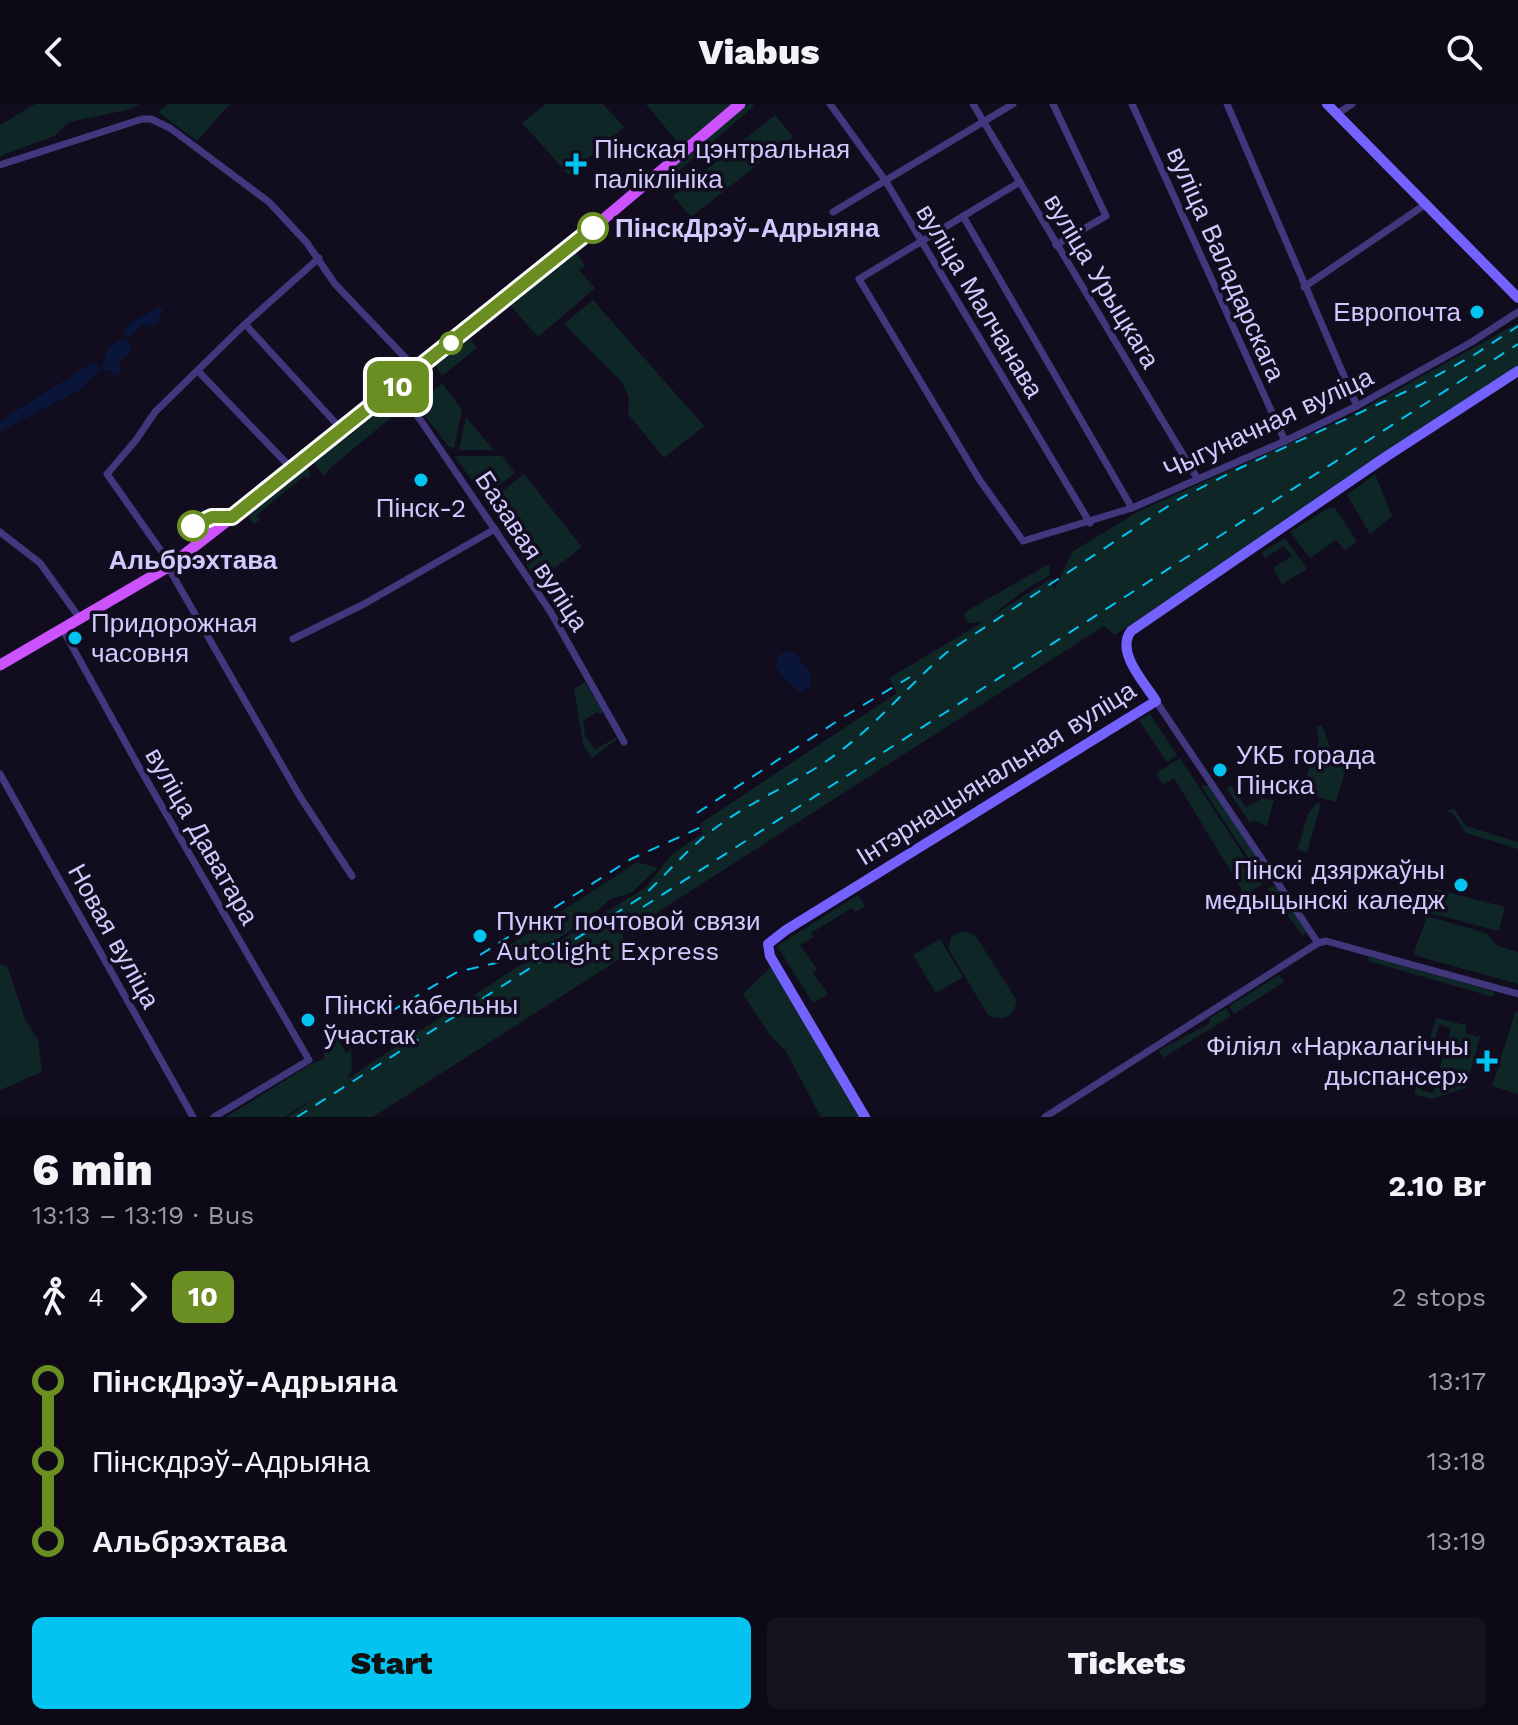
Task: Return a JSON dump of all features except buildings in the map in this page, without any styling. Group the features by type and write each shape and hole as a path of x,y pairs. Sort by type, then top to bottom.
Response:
{"main road":[{"path":"0,665 169,566 398,387 740,104"}],"street":[{"name":"вуліца Малчанава","path":"830,104 885,180 1090,523"},
{"name":"вуліца Урыцкага","path":"973,104 1197,478"},
{"path":"833,212 1013,104"},
{"path":"1053,104 1106,216 1056,245"},
{"name":"вуліца Валадарскага","path":"1132,104 1285,441"},
{"path":"1227,104 1357,406"},
{"path":"1327,104 1518,298"},
{"path":"1337,114 1352,104"},
{"path":"0,165 123,123 151,119 170,128 269,202 319,258 335,284 417,370"},
{"path":"921,241 1020,182"},
{"path":"1304,287 1426,204"},
{"path":"963,216 1132,508"},
{"name":"Чыгуначная вуліца","path":"921,241 859,279 979,479 1023,541 1132,508 1285,441 1357,406 1470,343 1518,312"},
{"path":"319,258 245,324 155,412 107,474 169,566 299,795 352,876"},
{"path":"245,324 343,431"},
{"path":"198,371 293,470"},
{"name":"Інтэрнацыянальная вуліца","path":"865,1117 770,956 768,944 1156,701 1126,652 1126,638 1131,631 1339,488 1518,371"},
{"name":"Базавая вуліца","path":"398,387 550,611 624,742"},
{"path":"293,639 364,604 495,529"},
{"path":"0,532 40,563 81,620"},
{"name":"вуліца Даватара","path":"60,632 309,1060 214,1117"},
{"path":"1156,701 1318,943"},
{"name":"Новая вуліца","path":"0,774 193,1117"},
{"path":"1045,1117 1318,943 1326,941 1518,994"}],"green space":[{"path":"35,104 139,104 132,109 69,122 54,136 0,156 0,125"},
{"path":"168,104 230,104 197,141 158,112"},
{"path":"546,104 603,104 624,127 569,175 522,123"},
{"path":"646,104 738,104 684,150"},
{"path":"748,104 753,104 753,107 663,184 663,176"},
{"path":"775,115 793,137 691,217 673,196"},
{"path":"574,249 585,266 579,270 595,288 538,337 510,305 510,300"},
{"path":"593,300 704,426 664,458 628,414 629,397 621,381 564,324"},
{"path":"1518,323 1518,366 1115,635 1104,626 622,935 629,953 373,1117 287,1117 324,1093 284,1117 226,1117 324,1059 324,1047 330,1042 331,1035 339,1040 346,1053 351,1050 352,1069 347,1079 511,971 645,888 672,854 702,834 701,823 897,693 889,678 983,622 968,623 965,612 1049,564 1050,575 1023,591 989,618 1052,578 1054,590 1072,552 1139,511 1346,418"},
{"path":"466,338 477,348 442,376 434,363"},
{"path":"442,383 462,410 454,448 449,447 417,406"},
{"path":"396,396 407,404 324,476 314,463 315,458"},
{"path":"466,417 494,450 459,450"},
{"path":"454,456 502,456 515,473 484,496"},
{"path":"306,468 310,471 310,477 307,479 304,476 257,515 260,519 254,524 246,513"},
{"path":"524,474 582,547 537,582 488,503"},
{"path":"1375,474 1392,516 1370,534 1347,495"},
{"path":"1330,507 1335,508 1357,542 1345,550 1336,540 1310,558 1290,532"},
{"path":"1285,538 1307,569 1282,584 1273,568 1292,556 1284,546 1264,558 1262,552"},
{"path":"585,682 603,712 601,715 597,712 583,721 585,736 595,750 617,739 592,758 583,744 574,689"},
{"path":"1150,714 1177,755 1167,762 1139,720"},
{"path":"1322,725 1331,750 1337,749 1345,771 1336,802 1301,793 1319,741 1317,727"},
{"path":"1180,758 1262,884 1245,895 1174,778 1163,784 1156,773"},
{"path":"1201,786 1209,786 1271,879 1265,883"},
{"path":"1231,786 1246,807 1263,798 1274,800 1267,826 1253,820 1250,823 1227,789"},
{"path":"1317,803 1321,804 1307,852 1297,850 1308,814"},
{"path":"1453,808 1466,826 1518,842 1518,849 1466,833 1452,812 1445,813"},
{"path":"637,862 658,868 631,893 610,899 592,916 556,940 496,954"},
{"path":"1274,886 1306,932 1303,936 1267,888"},
{"path":"1435,889 1505,907 1499,931 1429,913"},
{"path":"858,895 865,906 855,912 852,908 811,933 814,937 800,945 817,969 813,973 828,994 813,1003 777,946"},
{"path":"1427,916 1486,933 1498,946 1518,952 1518,984 1417,956 1414,953"},
{"path":"963,931 975,935 1016,999 1014,1010 1008,1016 998,1018 988,1015 948,948 952,936"},
{"path":"940,939 963,977 936,993 913,955"},
{"path":"1369,956 1494,994 1493,997 1368,961"},
{"path":"0,964 7,966 25,1019 38,1040 42,1072 0,1090"},
{"path":"771,967 861,1117 821,1117 785,1050 770,1035 743,994"},
{"path":"1279,975 1284,982 1234,1014 1229,1006"},
{"path":"1226,1008 1231,1016 1163,1058 1159,1050 1209,1024 1210,1018"},
{"path":"1518,1011 1518,1094 1492,1086"},
{"path":"1436,1018 1466,1025 1466,1033 1478,1037 1481,1033 1466,1088 1431,1099 1414,1094 1420,1071 1426,1072 1421,1090 1433,1093 1451,1028 1439,1025 1435,1040 1430,1038"}],"water":[{"path":"159,307 163,310 158,323 150,326 143,324 131,336 124,337 129,324"},
{"path":"120,340 129,341 132,347 127,356 118,362 122,370 118,377 111,371 103,370 103,366 110,348"},
{"path":"94,362 100,369 81,389 0,432 0,421"},
{"path":"795,652 812,677 811,686 800,692 782,677 775,665 779,655"}],"railway":[{"path":"297,1117 643,896 714,829 824,763 853,741 946,653 1179,499 1420,385 1518,326"},
{"path":"643,907 1518,344"},
{"path":"697,813 910,677"},
{"path":"480,955 631,859 708,824"},
{"path":"390,1012 457,972 559,942"}],"bus line":[{"name":"10","path":"193,526 212,517 232,517 593,228"}],"place":[{"name":"Пінская цэнтральная паліклініка","path":"576,164"},
{"name":"ПінскДрэў-Адрыяна","path":"593,228"},
{"name":"Европочта","path":"1477,312"},
{"name":"Пінск-2","path":"421,480"},
{"name":"Альбрэхтава","path":"193,526"},
{"name":"Придорожная часовня","path":"75,638"},
{"name":"УКБ горада Пінска","path":"1220,770"},
{"name":"Пінскі дзяржаўны медыцынскі каледж","path":"1461,885"},
{"name":"Пункт почтовой связи Autolight Express","path":"480,936"},
{"name":"Пінскі кабельны ўчастак","path":"308,1020"},
{"name":"Філіял «Наркалагічны дыспансер»","path":"1487,1061"}]}
